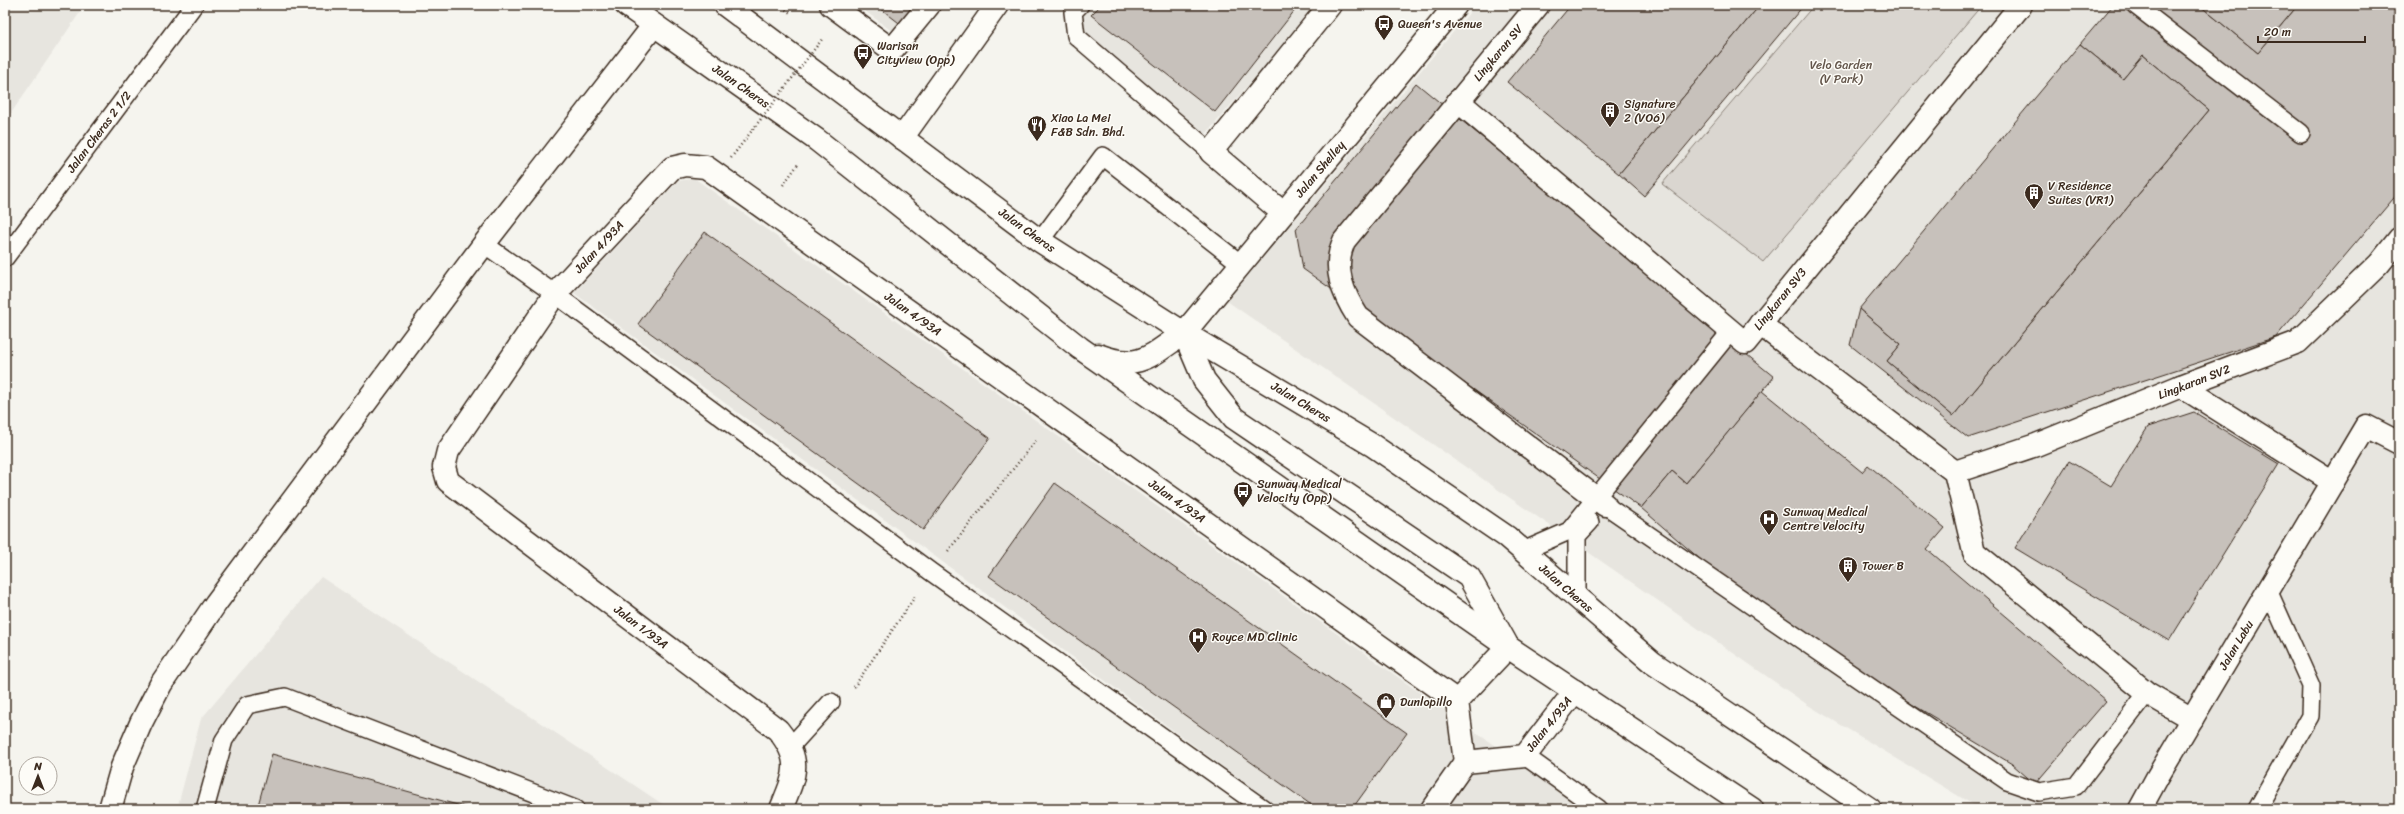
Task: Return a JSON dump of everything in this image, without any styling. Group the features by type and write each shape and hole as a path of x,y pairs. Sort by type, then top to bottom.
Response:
{"street":[{"name":"Jalan Cheras","path":"626,5 817,140 1080,348 1508,647 1752,809"},
{"name":"Jalan Cheras","path":"725,5 1040,241 1184,333 1372,445 1507,538 1653,663 1870,809"},
{"path":"831,5 892,50 928,5"},
{"path":"902,138 997,5"},
{"path":"1283,213 1211,152 1330,5"},
{"name":"Jalan Shelley","path":"1080,348 1114,361 1133,363 1154,354 1184,333 1456,5"},
{"name":"Lingkaran SV","path":"1538,5 1344,241 1338,260 1342,286 1358,317 1604,500"},
{"name":"Lingkaran SV3","path":"1731,332 1744,343 2021,5"},
{"path":"110,809 122,767 141,723 162,684 216,603 484,244 654,25"},
{"path":"1458,101 1731,332"},
{"name":"Jalan 4/93A","path":"444,467 448,451 555,294 672,168 685,165 706,167 1457,701"},
{"name":"Lingkaran SV2","path":"1954,472 2036,446 2181,386 2298,342 2374,269 2399,239"},
{"path":"1760,324 1954,472 1974,552 2147,693 2192,718"},
{"path":"1184,333 1204,380 1234,418 1469,577 1508,647 1457,701 1465,762 1432,809"},
{"path":"2181,386 2333,482 2366,426 2399,442"},
{"name":"Jalan 1/93A","path":"444,467 448,481 778,730 791,746 795,768 781,809"},
{"name":"Jalan Labu","path":"2140,809 2192,718 2333,482"},
{"name":"Jalan 4/93A","path":"1465,762 1525,756 1575,691"}],"lane":[{"name":"Jalan Cheras 2 1/2","path":"5,258 194,5"},
{"path":"1080,5 1073,12 1076,36 1211,152"},
{"path":"2135,5 2301,133"},
{"path":"1040,241 1103,156 1242,264"},
{"path":"484,244 555,294 931,572 1264,809"},
{"path":"1577,597 1577,536 1731,332"},
{"path":"1523,551 1569,531 1604,500"},
{"path":"1604,500 2007,781 2039,792 2076,786 2147,693"},
{"path":"2257,809 2310,716 2311,686 2268,590"},
{"path":"204,809 224,740 247,705 285,697 575,809"},
{"path":"791,746 831,702"},
{"path":"1525,756 1600,809"}],"path":[{"path":"731,158 823,38"},
{"path":"782,186 817,140"}],"shaded area":[{"path":"5,5 85,5 5,122"},
{"path":"857,5 944,5 912,46"},
{"path":"1092,5 1317,5 1206,134 1083,31 1083,15"},
{"path":"1476,5 2399,5 2399,809 1980,809 1808,705 1227,301"},
{"path":"694,178 1584,809 1281,809 574,293 678,181"},
{"path":"321,577 670,809 177,809 201,719"}],"green space":[{"name":"Velo Garden (V Park)","path":"1814,5 1982,5 1763,262 1662,184"}],"building":[{"path":"876,5 920,5 903,26"},
{"path":"1101,5 1299,5 1215,112 1091,15"},
{"name":"Signature 2 (VO6)","path":"1571,5 1760,5 1619,174 1507,82"},
{"path":"1760,5 1804,5 1644,196 1619,174"},
{"path":"2113,5 2199,5 2258,53 2298,5 2399,5 2399,107 2397,108 2399,192 2276,337 1968,438 1850,345 1859,309 1901,344 1887,361 1953,416 2209,110 2143,55 2123,79 2080,44"},
{"path":"2199,5 2298,5 2258,53"},
{"name":"V Residence Suites (VR1)","path":"2080,44 2123,79 2143,55 2209,110 1953,416 1887,361 1901,344 1859,309"},
{"path":"1416,83 1774,377 1686,483 1672,471 1641,508 1303,269 1296,229"},
{"path":"705,232 990,438 923,530 638,324"},
{"name":"Tower B","path":"1762,391 1862,472 1868,465 1945,528 1927,549 2106,701 2035,784 2012,764 1768,618 1641,508 1672,471 1686,483"},
{"path":"2194,412 2279,464 2169,641 2015,548 2069,461 2111,486 2148,427"},
{"name":"Royce MD Clinic","path":"1055,483 1407,733 1352,809 1317,809 989,576"},
{"path":"272,754 472,809 257,809"}],"place":[{"name":"Queen's Avenue","path":"1384,41"},
{"name":"Warisan Cityview (Opp)","path":"863,70"},
{"name":"Signature 2 (VO6)","path":"1610,128"},
{"name":"Xiao La Mei F&B Sdn. Bhd.","path":"1037,142"},
{"name":"V Residence Suites (VR1)","path":"2034,210"},
{"name":"Sunway Medical Velocity (Opp)","path":"1243,508"},
{"name":"Sunway Medical Centre Velocity","path":"1769,536"},
{"name":"Tower B","path":"1848,583"},
{"name":"Royce MD Clinic","path":"1198,654"},
{"name":"Dunlopillo","path":"1386,719"}]}
